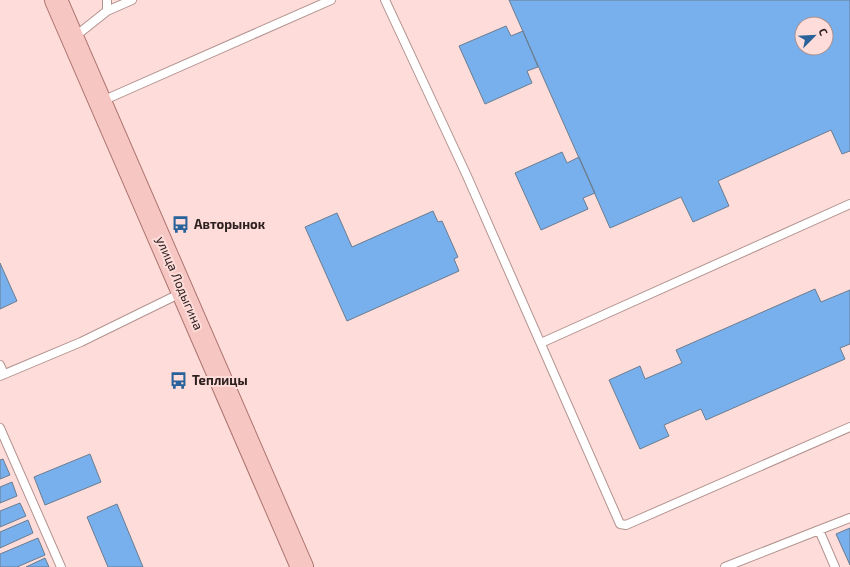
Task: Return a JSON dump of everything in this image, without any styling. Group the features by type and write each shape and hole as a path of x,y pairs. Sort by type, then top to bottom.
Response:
{"main road":[{"name":"улица Лодыгина","path":"56,0 184,292 302,567"}],"lane":[{"path":"106,11 108,0"},
{"path":"73,39 106,11 132,0"},
{"path":"101,102 331,0"},
{"path":"385,0 467,176 620,524 626,525 850,428"},
{"path":"541,343 850,204"},
{"path":"0,365 2,375 81,342 184,292"},
{"path":"0,428 61,567"},
{"path":"725,567 850,518"},
{"path":"819,530 835,567"}],"building":[{"path":"509,0 850,0 850,151 842,154 831,130 718,181 729,206 693,222 681,197 610,228"},
{"path":"506,26 511,36 523,31 538,67 527,71 532,83 485,104 459,46"},
{"path":"562,152 567,163 579,157 595,193 583,198 588,209 541,230 515,173"},
{"path":"433,211 438,222 442,221 458,257 454,259 459,271 347,321 305,227 337,213 352,247"},
{"path":"0,263 17,301 0,309"},
{"path":"815,289 821,302 850,290 850,344 840,348 845,359 706,420 701,409 664,425 669,436 640,449 609,380 640,366 645,379 682,363 676,350"},
{"path":"90,454 101,482 45,505 34,477"},
{"path":"3,459 10,475 0,479 0,460"},
{"path":"12,482 17,496 0,503 0,487"},
{"path":"20,503 26,516 0,527 0,511"},
{"path":"117,504 143,567 108,567 87,517"},
{"path":"28,520 33,533 0,548 0,532"},
{"path":"850,528 850,565 836,534"},
{"path":"38,538 45,555 17,567 0,567 0,554"},
{"path":"45,558 49,567 26,567"}],"place":[{"name":"Авторынок","path":"181,224"},
{"name":"Теплицы","path":"179,380"}]}
